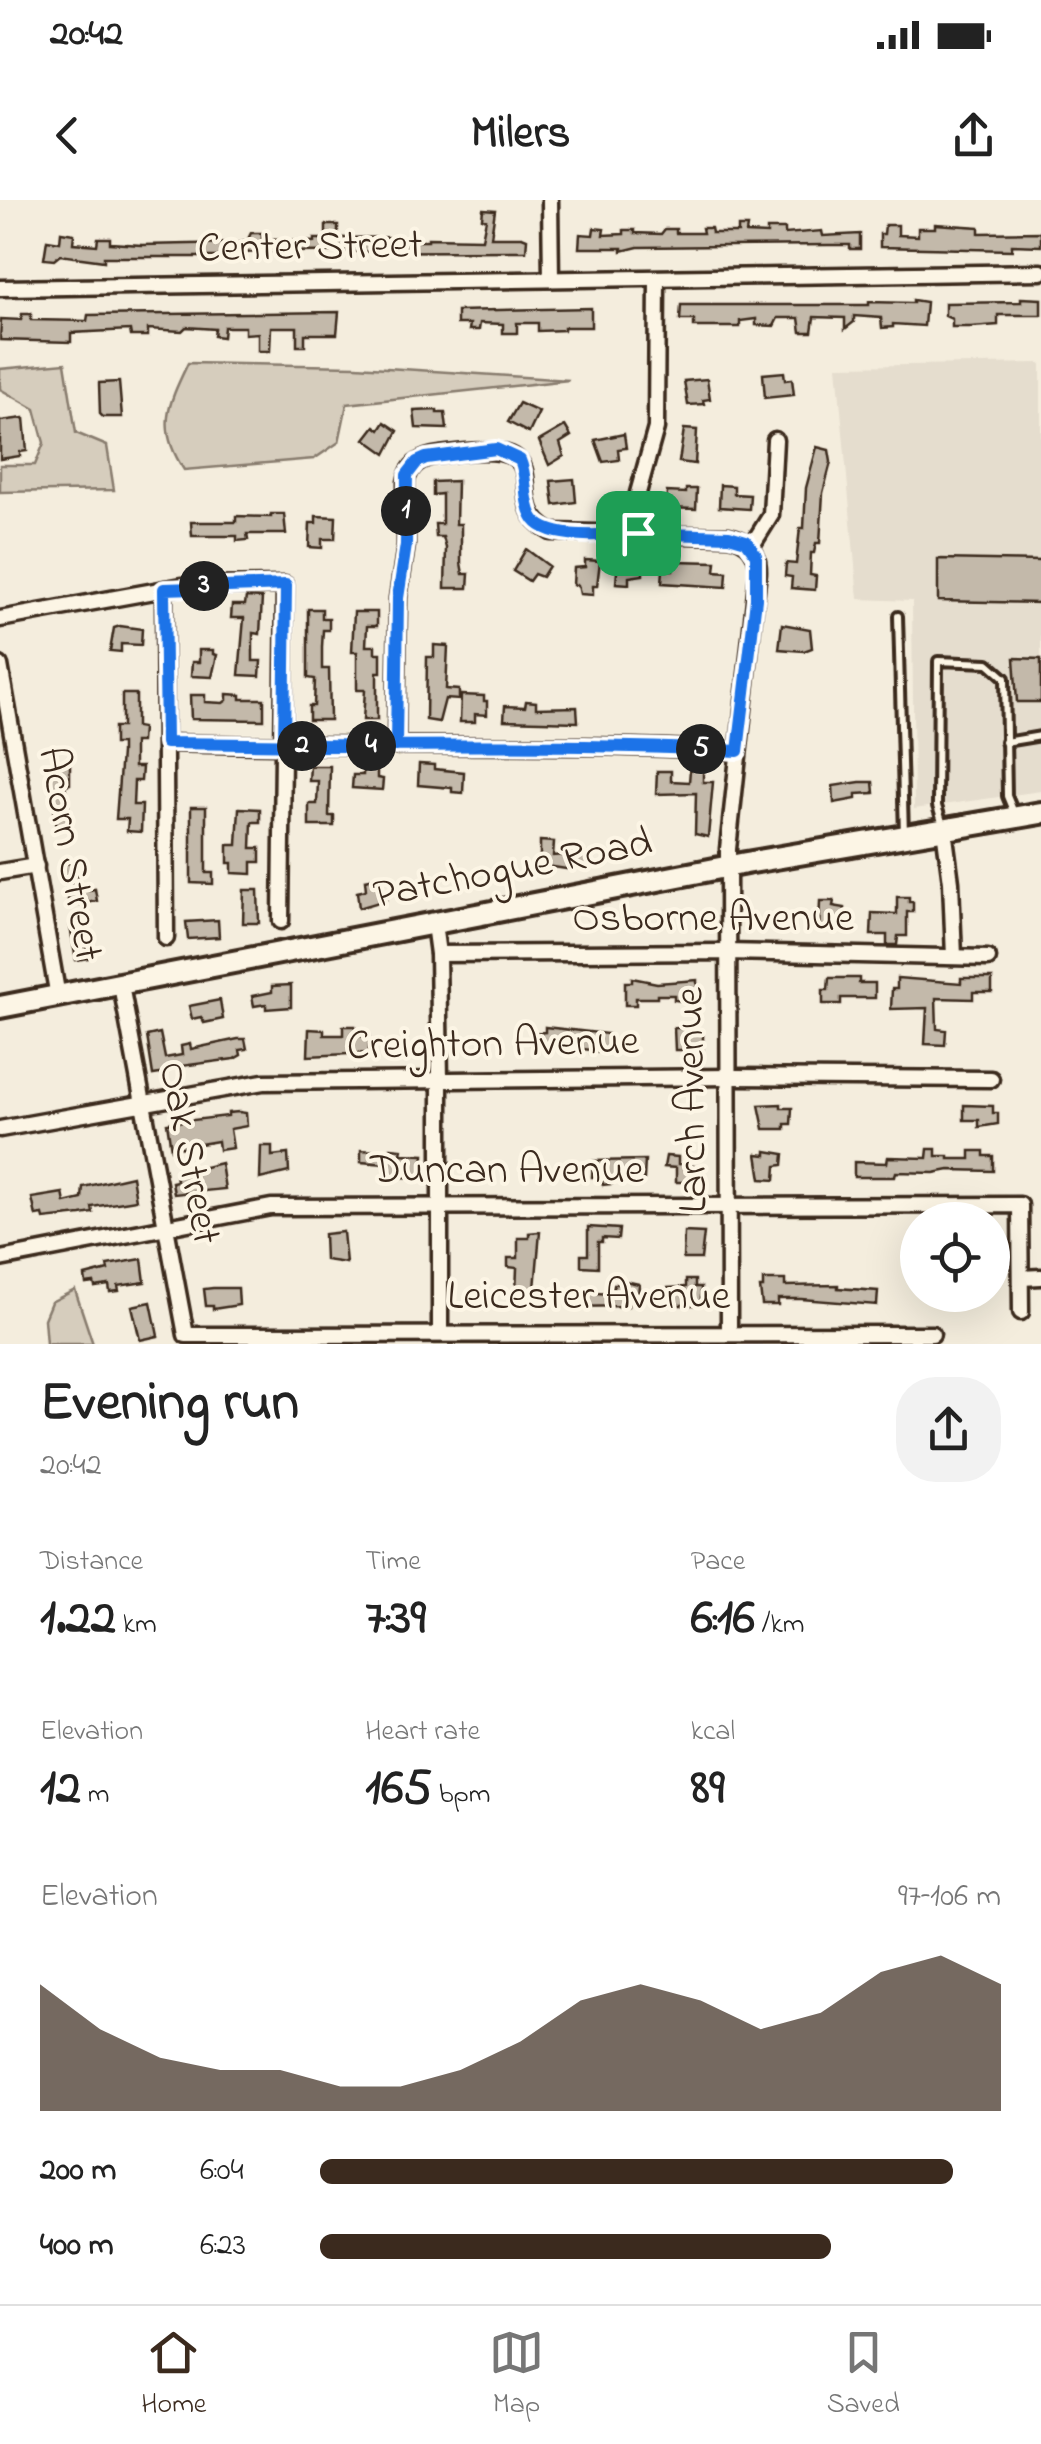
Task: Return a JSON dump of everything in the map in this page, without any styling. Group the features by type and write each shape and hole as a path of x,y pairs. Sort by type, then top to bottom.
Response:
{"main road":[{"name":"Patchogue Road","path":"0,1007 727,867 1041,813"}],"street":[{"path":"550,200 552,280"},
{"name":"Center Street","path":"0,288 1041,272"},
{"path":"638,533 638,493 656,428 657,279"},
{"path":"396,746 398,598 406,545 406,482 417,462 437,455 505,451 520,460 532,516 543,528 560,533 729,536 740,538 751,547 771,515 775,440"},
{"name":"Larch Avenue","path":"729,1332 727,867 758,572 751,547"},
{"path":"0,619 164,589 286,585 281,921"},
{"path":"164,589 166,938"},
{"name":"Acorn Street","path":"0,665 7,740 36,866 58,997"},
{"path":"166,743 631,745 738,751"},
{"path":"944,829 954,957"},
{"path":"0,872 36,866"},
{"path":"434,924 440,1080 440,1333"},
{"name":"Osborne Avenue","path":"438,954 726,952 988,958"},
{"name":"Oak Street","path":"120,985 186,1335"},
{"name":"Creighton Avenue","path":"0,1129 263,1082 991,1080"},
{"name":"Duncan Avenue","path":"0,1258 271,1207 1020,1205 1021,1278"},
{"path":"1021,1312 1021,1278 1041,1277"},
{"name":"Leicester Avenue","path":"186,1335 360,1339 440,1333 729,1332 815,1338 932,1334"}],"lane":[{"path":"898,616 904,836"},
{"path":"944,829 936,806 938,661 988,664 1005,678 1006,796 1016,817"},
{"path":"1005,742 1041,736"}],"shaded area":[{"path":"65,363 76,433 107,446 114,490 0,492 0,465 35,465 44,443 35,409 0,389 0,369"},
{"path":"188,363 356,366 569,380 347,404 339,442 314,459 184,470 170,441 168,417"},
{"path":"1041,363 1041,791 914,809 912,601 858,599 837,366"},
{"path":"75,1290 93,1344 46,1344 44,1319 51,1302"}],"building":[{"path":"483,209 495,210 491,237 527,239 526,251 262,252 222,257 104,257 104,261 60,255 54,260 44,259 47,240 60,242 61,232 74,234 73,243 97,245 98,238 110,238 110,243 142,245 237,243 247,241 251,233 262,233 262,239 314,242 326,239 326,225 338,225 338,238 482,239 486,219 482,218"},
{"path":"935,224 979,227 979,233 1041,232 1041,246 1012,245 1012,250 880,247 885,225 898,225 898,235 918,236 918,228 935,228"},
{"path":"738,227 747,227 746,233 767,234 767,229 785,229 785,234 860,234 860,249 850,249 850,245 638,247 622,251 579,248 580,234 593,235 594,228 604,229 603,235 624,234 624,230 661,234 665,229 703,233 702,228 711,228 712,233 738,233"},
{"path":"1021,298 1041,299 1041,315 998,315 998,325 971,327 952,327 952,319 945,316 945,303 1021,302"},
{"path":"926,302 924,326 893,324 882,328 881,318 854,316 854,322 845,329 845,318 814,317 812,332 801,332 799,318 778,318 774,326 756,325 756,319 740,321 740,327 694,327 694,320 680,320 681,305 869,305"},
{"path":"591,308 591,327 538,331 538,323 517,323 517,333 503,333 503,324 480,323 479,330 469,330 470,324 457,324 457,311"},
{"path":"339,312 337,334 305,334 305,346 297,346 297,327 271,327 270,351 258,351 258,333 245,334 245,327 224,327 223,337 214,336 215,329 186,327 182,331 148,329 148,336 131,336 130,330 71,333 71,342 0,340 1,319 21,320 22,314 31,314 31,320 87,321 88,315"},
{"path":"784,372 785,380 792,379 794,395 765,398 763,374"},
{"path":"707,379 710,399 703,400 704,404 688,405 684,381"},
{"path":"119,382 122,417 103,417 99,383"},
{"path":"519,403 539,412 529,433 508,422"},
{"path":"414,411 445,413 447,429 416,428"},
{"path":"24,418 27,451 0,459 0,421"},
{"path":"385,422 398,431 386,454 365,439 375,426 380,430"},
{"path":"565,426 571,436 560,443 564,456 549,465 539,441"},
{"path":"684,429 697,430 695,464 679,462"},
{"path":"624,434 626,448 618,449 619,460 603,462 595,440"},
{"path":"817,447 829,450 831,462 823,493 820,543 811,553 810,575 816,576 815,590 791,588 792,577 785,576 786,563 796,564 800,528 804,528 806,488"},
{"path":"574,479 576,502 554,505 551,481"},
{"path":"457,481 456,524 461,524 461,563 463,574 469,574 468,588 445,588 446,548 443,537 436,537 435,524 442,524 442,494 433,495 433,482"},
{"path":"720,485 734,486 734,494 750,495 749,509 719,507"},
{"path":"686,489 697,489 696,509 666,508 667,492 686,493"},
{"path":"284,514 286,534 247,534 248,540 237,541 237,536 192,536 191,522 236,522 236,516"},
{"path":"316,516 336,517 335,539 322,539 322,548 309,547 310,523 316,523"},
{"path":"526,549 549,566 542,577 534,574 529,581 513,571"},
{"path":"938,559 1041,561 1041,603 938,601"},
{"path":"585,560 600,561 593,595 580,594 578,585 573,585 574,568 585,567"},
{"path":"618,560 643,560 643,575 629,577 629,584 616,583"},
{"path":"674,561 716,562 715,571 727,572 726,587 662,583 663,570 673,570"},
{"path":"246,597 262,598 260,634 253,633 253,661 261,661 260,676 239,675 244,618 231,618 232,605 245,605"},
{"path":"308,609 322,609 322,618 329,618 329,630 323,630 322,669 329,669 330,720 309,720 315,679 308,678"},
{"path":"354,612 377,612 377,626 367,626 366,646 375,646 375,653 381,653 377,720 363,720 365,690 357,690 357,652 352,652"},
{"path":"782,624 810,629 812,648 779,649"},
{"path":"114,628 142,629 141,645 121,644 121,652 110,651"},
{"path":"434,645 448,646 446,689 459,690 459,700 445,699 439,722 426,720 427,657 434,657"},
{"path":"199,650 213,650 217,655 212,677 191,676 192,662 199,662"},
{"path":"1014,658 1041,659 1041,702 1017,702"},
{"path":"122,694 136,694 136,727 142,728 141,742 134,742 134,767 142,767 141,781 134,781 133,805 142,805 141,832 127,831 128,819 116,819 121,744 114,744 114,727 122,727"},
{"path":"227,694 241,695 241,699 264,699 264,720 191,719 190,695 205,695 205,702 223,703"},
{"path":"461,695 484,696 487,715 475,714 475,722 460,722"},
{"path":"526,701 536,702 536,708 577,707 578,722 504,720 505,706 525,707"},
{"path":"70,761 70,784 65,785 72,826 57,829 48,765"},
{"path":"419,764 464,772 463,793 418,785"},
{"path":"310,766 330,766 329,816 334,816 334,826 309,826 309,804 317,804 318,781 309,781"},
{"path":"363,767 377,767 377,778 383,779 382,790 352,788 353,775 363,775"},
{"path":"690,770 703,770 703,782 713,782 708,837 695,834 696,793 656,794 657,771 671,771 671,781 689,782"},
{"path":"873,782 874,793 856,794 856,799 834,803 833,786"},
{"path":"191,807 206,807 206,873 213,873 213,884 191,883"},
{"path":"239,808 260,809 260,822 252,822 251,848 260,848 260,862 252,862 252,874 232,873 232,863 228,863 228,845 237,845"},
{"path":"540,841 554,842 553,856 591,853 592,867 540,865"},
{"path":"76,862 81,891 95,889 97,901 69,906 63,864"},
{"path":"380,877 386,900 359,908 357,892 366,890 365,880"},
{"path":"244,890 258,890 259,923 243,923"},
{"path":"897,897 909,897 913,912 907,912 907,936 898,936 897,945 887,945 887,935 871,935 872,913 897,914"},
{"path":"820,901 834,901 833,906 845,908 844,924 819,928"},
{"path":"218,920 219,937 188,939 186,922"},
{"path":"82,924 83,928 88,927 91,946 86,947 88,958 76,960 70,926"},
{"path":"632,978 657,983 697,980 697,1001 657,995 636,998 636,1005 625,1005 625,982 632,982"},
{"path":"829,978 859,978 859,983 875,983 875,998 841,998 841,1004 823,1004 823,990 828,990"},
{"path":"897,978 961,983 961,978 992,978 992,992 973,992 973,999 936,998 937,1029 946,1030 945,1045 925,1044 927,1008 891,1009"},
{"path":"291,985 291,1007 254,1006 252,996 272,992 272,986"},
{"path":"220,1000 223,1019 204,1023 201,1017 192,1019 189,1006"},
{"path":"343,1026 355,1026 355,1036 369,1036 369,1053 308,1056 309,1029 324,1030 324,1035 343,1035"},
{"path":"545,1027 608,1034 608,1050 591,1053 576,1048 535,1048 535,1043 530,1043 530,1033 545,1032"},
{"path":"674,1028 684,1028 684,1033 703,1033 703,1050 675,1050"},
{"path":"160,1033 165,1058 182,1055 181,1046 190,1044 191,1049 245,1039 247,1049 240,1050 241,1055 234,1059 166,1068 167,1073 153,1075 147,1036"},
{"path":"781,1104 781,1108 792,1108 791,1124 785,1124 785,1129 764,1129 759,1105"},
{"path":"964,1105 993,1106 998,1124 979,1127 979,1120 964,1120"},
{"path":"246,1113 247,1126 230,1129 233,1148 219,1150 218,1141 171,1149 167,1123"},
{"path":"261,1146 272,1146 272,1156 288,1154 289,1172 260,1179"},
{"path":"391,1148 402,1149 401,1154 424,1155 422,1179 390,1176 391,1171 385,1171 386,1164 361,1162 361,1150 391,1152"},
{"path":"928,1149 936,1149 936,1156 949,1159 970,1159 970,1151 984,1151 984,1156 993,1156 993,1171 896,1172 895,1177 854,1177 854,1162 887,1163 888,1157 927,1158"},
{"path":"766,1151 784,1154 783,1165 776,1166 775,1180 761,1179 757,1154 766,1155"},
{"path":"666,1156 678,1157 678,1164 701,1167 701,1182 676,1182 676,1168 664,1167"},
{"path":"645,1160 644,1179 612,1178 612,1184 603,1185 601,1177 592,1177 593,1161"},
{"path":"221,1163 225,1189 174,1194 172,1182 177,1181 176,1174"},
{"path":"132,1176 136,1200 92,1207 93,1213 81,1215 44,1219 43,1215 36,1216 32,1198 63,1193 65,1203 82,1199 83,1187"},
{"path":"588,1227 619,1229 618,1239 602,1238 598,1242 598,1267 581,1266 581,1255 588,1255"},
{"path":"343,1232 346,1263 325,1260 324,1234"},
{"path":"540,1232 534,1300 510,1306 511,1291 516,1292 517,1268 508,1267 508,1258 518,1258 518,1238"},
{"path":"684,1232 704,1233 701,1259 683,1259"},
{"path":"142,1259 145,1282 118,1286 119,1291 110,1292 109,1285 86,1284 85,1276 108,1270 107,1265"},
{"path":"620,1280 639,1284 638,1297 628,1297 628,1306 570,1307 571,1295 613,1294 614,1284 620,1284"},
{"path":"686,1280 695,1280 695,1287 701,1287 701,1305 668,1305 668,1288 686,1287"},
{"path":"763,1280 785,1280 785,1286 838,1285 878,1291 877,1305 778,1299 778,1305 762,1305"},
{"path":"238,1288 239,1305 213,1309 206,1306 204,1289"},
{"path":"151,1302 158,1336 140,1340 132,1306"}],"route":[{"path":"638,533 560,533 543,528 529,508 524,468 520,460 505,451 437,455 417,462 406,482 406,545 398,598 396,746 284,746 166,743 164,589 286,585 284,746 396,746 515,746 631,745 738,751 756,599 756,555 740,538 638,533"}]}
